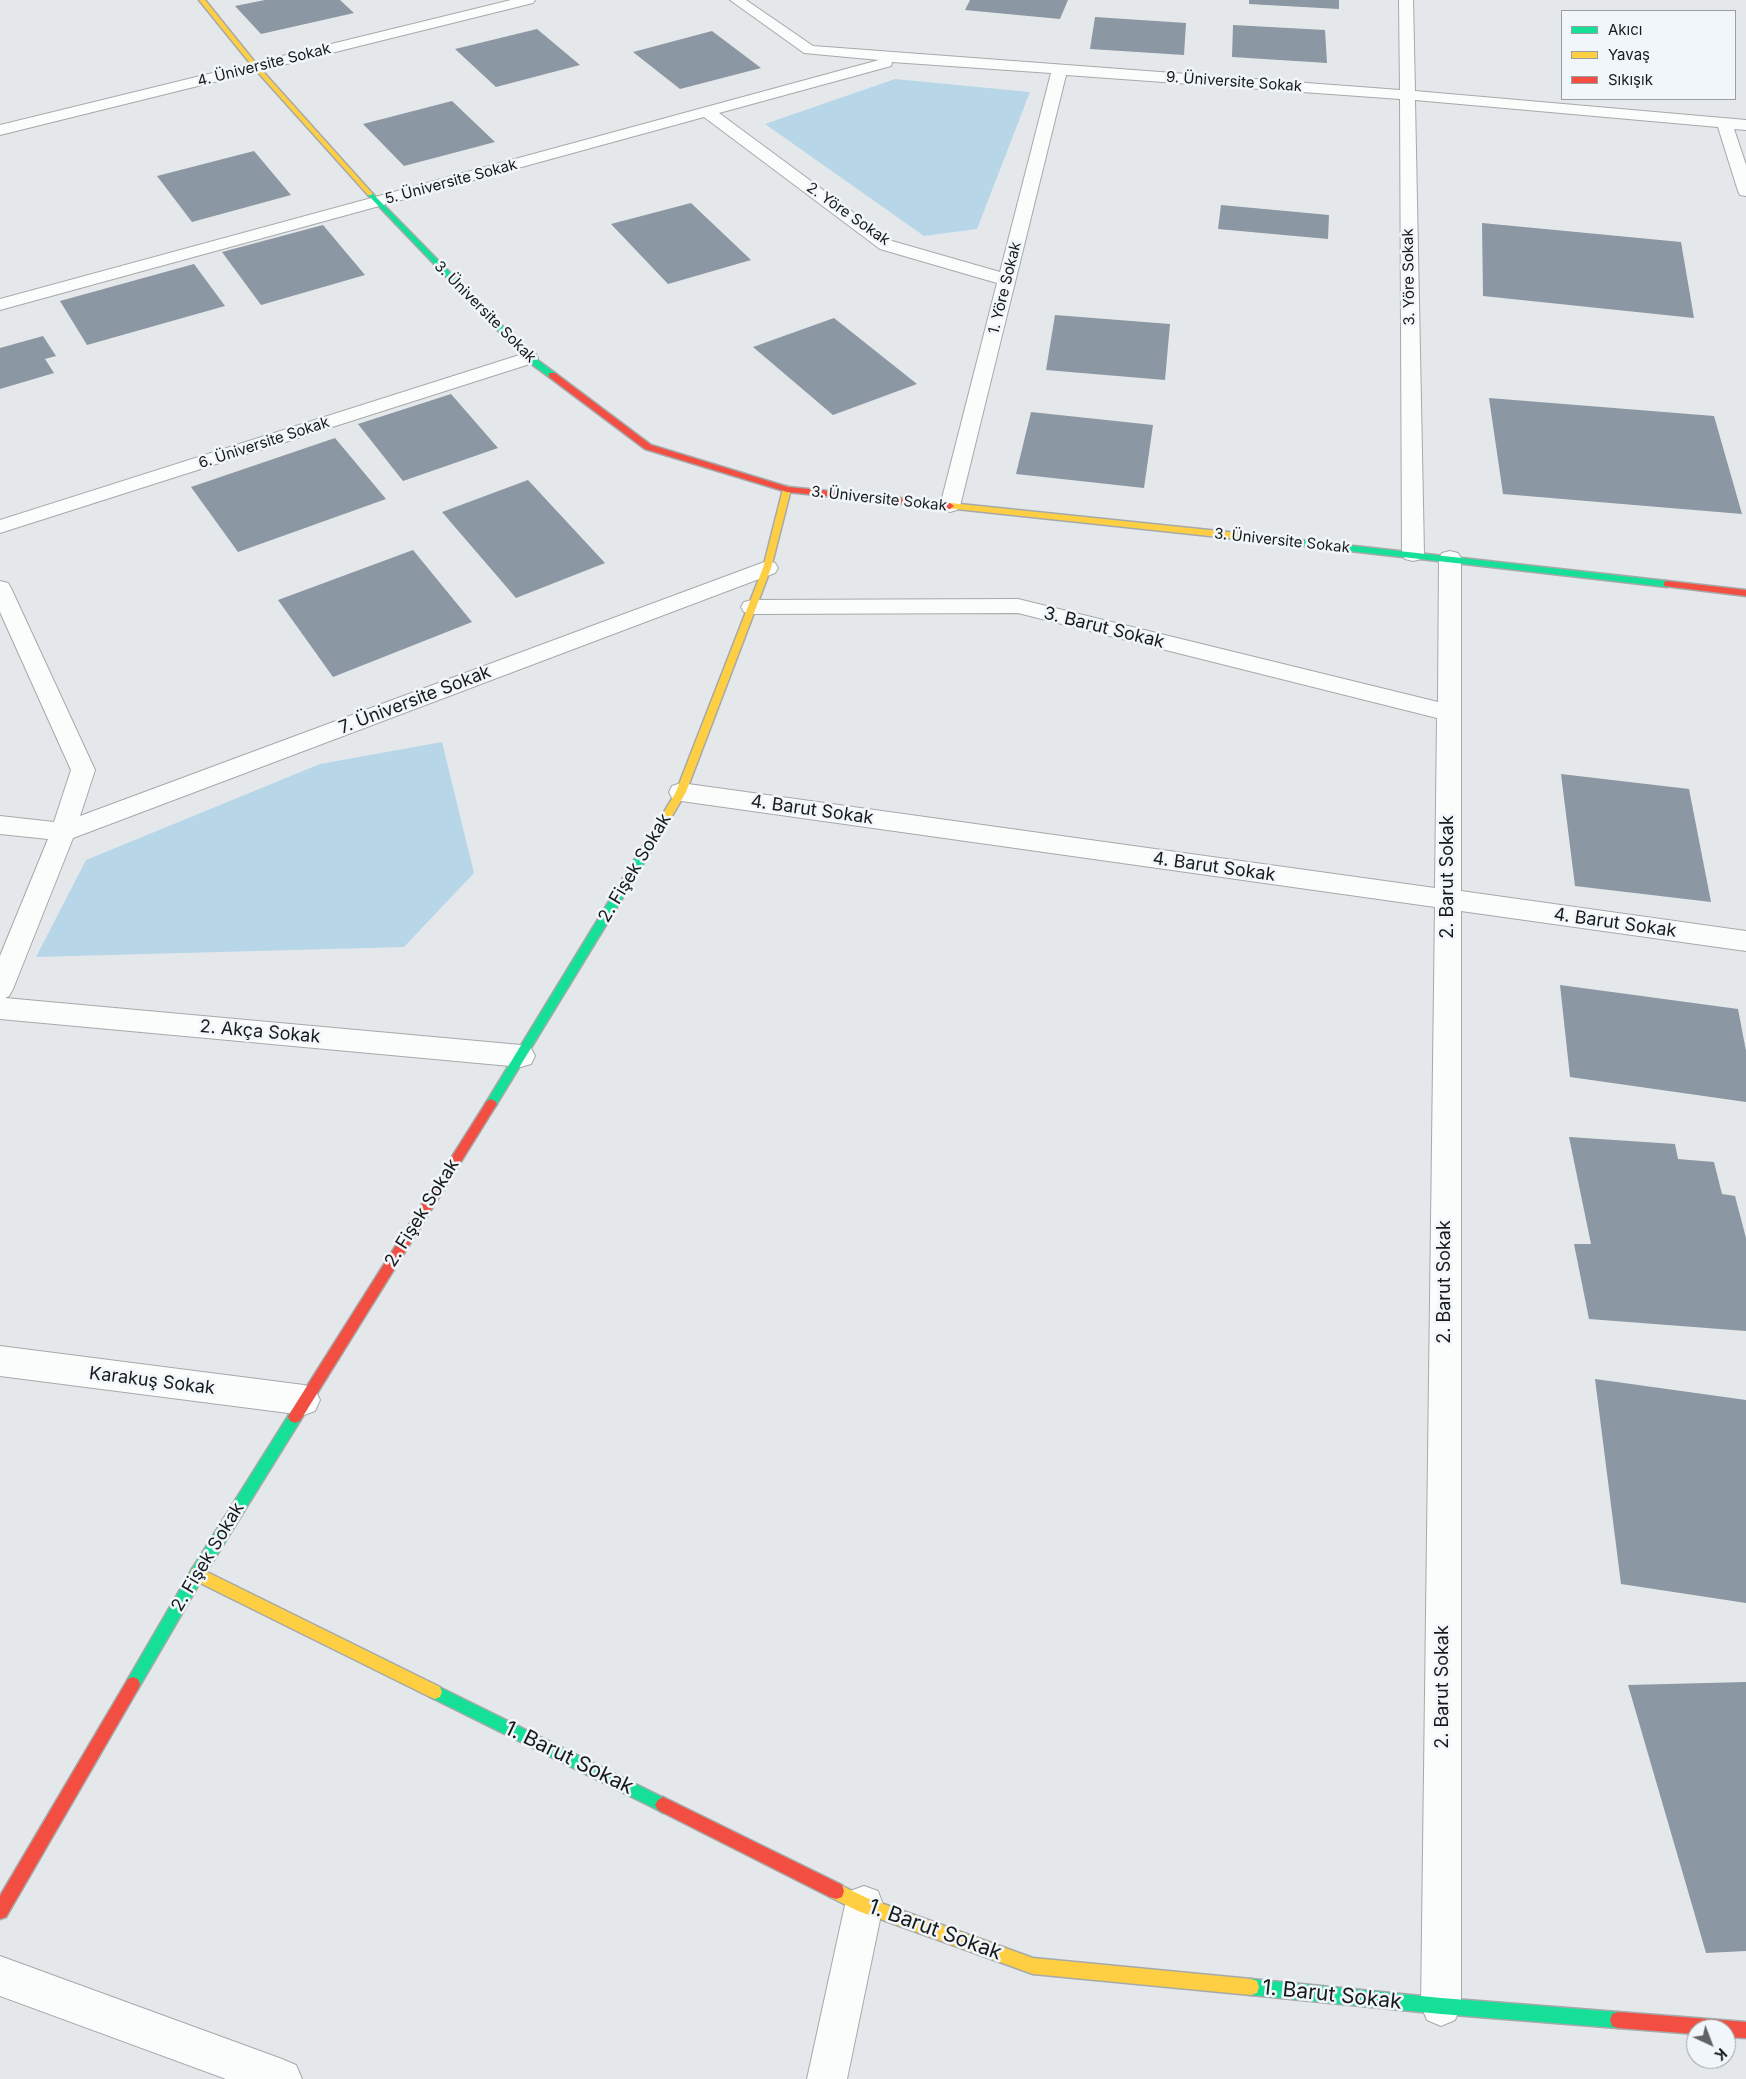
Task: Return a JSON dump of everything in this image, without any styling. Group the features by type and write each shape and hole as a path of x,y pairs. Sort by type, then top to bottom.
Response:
{"street":[{"name":"3. Üniversite Sokak","path":"202,0 256,67 377,202 529,358 648,447 787,489 1450,558 1746,593"},
{"name":"4. Üniversite Sokak","path":"0,130 528,0"},
{"name":"9. Üniversite Sokak","path":"736,0 810,50 1407,94 1746,125"},
{"name":"3. Yöre Sokak","path":"1406,0 1413,554"},
{"name":"5. Üniversite Sokak","path":"0,305 902,58"},
{"name":"1. Yöre Sokak","path":"950,506 1060,69"},
{"name":"2. Yöre Sokak","path":"707,112 886,245 1007,280"},
{"path":"1725,124 1746,191"},
{"name":"6. Üniversite Sokak","path":"0,528 529,358"},
{"name":"2. Fişek Sokak","path":"0,1911 197,1574 520,1056 681,792 767,568 787,489"},
{"name":"2. Barut Sokak","path":"1441,2006 1450,558"},
{"name":"7. Üniversite Sokak","path":"63,832 767,568"},
{"path":"0,588 83,770 63,832 0,989"},
{"name":"3. Barut Sokak","path":"752,607 1018,606 1449,714"},
{"name":"4. Barut Sokak","path":"681,792 1746,941"},
{"path":"0,824 63,832"},
{"name":"2. Akça Sokak","path":"0,1008 520,1056"},
{"name":"Karakuş Sokak","path":"0,1361 304,1400"},
{"name":"1. Barut Sokak","path":"197,1574 864,1905 1033,1966 1441,2006 1746,2030"},
{"path":"827,2079 864,1905"},
{"path":"0,1976 282,2079"}],"shaded area":[{"path":"895,79 1030,92 977,229 924,236 765,124"},
{"path":"442,742 474,873 404,947 36,957 86,860 320,764"}],"building":[{"path":"265,0 340,0 354,13 261,34 235,6"},
{"path":"970,0 1068,0 1060,19 965,10"},
{"path":"1249,0 1339,0 1339,9 1249,4"},
{"path":"1095,17 1186,23 1184,55 1090,49"},
{"path":"1233,25 1325,30 1327,63 1232,57"},
{"path":"537,29 580,65 496,87 455,49"},
{"path":"712,31 761,68 680,89 633,52"},
{"path":"452,101 495,142 404,166 363,124"},
{"path":"254,151 291,195 192,222 157,176"},
{"path":"691,203 751,260 668,284 611,224"},
{"path":"1221,205 1329,215 1328,239 1218,229"},
{"path":"1482,223 1681,242 1694,318 1483,296"},
{"path":"323,225 365,275 261,305 222,252"},
{"path":"194,264 225,306 87,345 60,301"},
{"path":"1055,315 1170,324 1165,380 1046,370"},
{"path":"834,318 917,384 833,415 753,347"},
{"path":"43,336 56,356 45,359 54,373 0,389 0,348"},
{"path":"451,394 498,448 403,481 358,424"},
{"path":"1489,398 1714,416 1742,514 1503,494"},
{"path":"1031,412 1153,425 1144,488 1016,474"},
{"path":"335,438 386,499 238,552 191,487"},
{"path":"528,480 605,563 516,598 442,512"},
{"path":"413,550 472,622 333,677 278,600"},
{"path":"1561,774 1689,789 1711,902 1575,886"},
{"path":"1560,985 1738,1009 1746,1051 1746,1102 1570,1077"},
{"path":"1569,1137 1675,1144 1678,1159 1714,1162 1722,1194 1735,1196 1746,1238 1746,1331 1589,1319 1574,1244 1591,1244"},
{"path":"1595,1379 1746,1400 1746,1603 1621,1584"},
{"path":"1746,1682 1746,1951 1706,1953 1628,1685"}],"traffic: fast":[{"path":"370,194 529,358 552,375"},
{"path":"1238,536 1667,584"},
{"path":"491,1104 657,832"},
{"path":"133,1684 197,1574 295,1417"},
{"path":"435,1692 663,1805"},
{"path":"1251,1987 1441,2006 1618,2020"}],"traffic: slow":[{"path":"202,0 256,67 370,194"},
{"path":"657,832 681,792 767,568 787,489"},
{"path":"950,506 1238,536"},
{"path":"197,1574 435,1692"},
{"path":"836,1891 864,1905 1033,1966 1251,1987"}],"traffic: jam":[{"path":"552,375 648,447 787,489 950,506"},
{"path":"1667,584 1746,593"},
{"path":"295,1417 491,1104"},
{"path":"0,1911 133,1684"},
{"path":"663,1805 836,1891"},
{"path":"1618,2020 1746,2030"}]}
